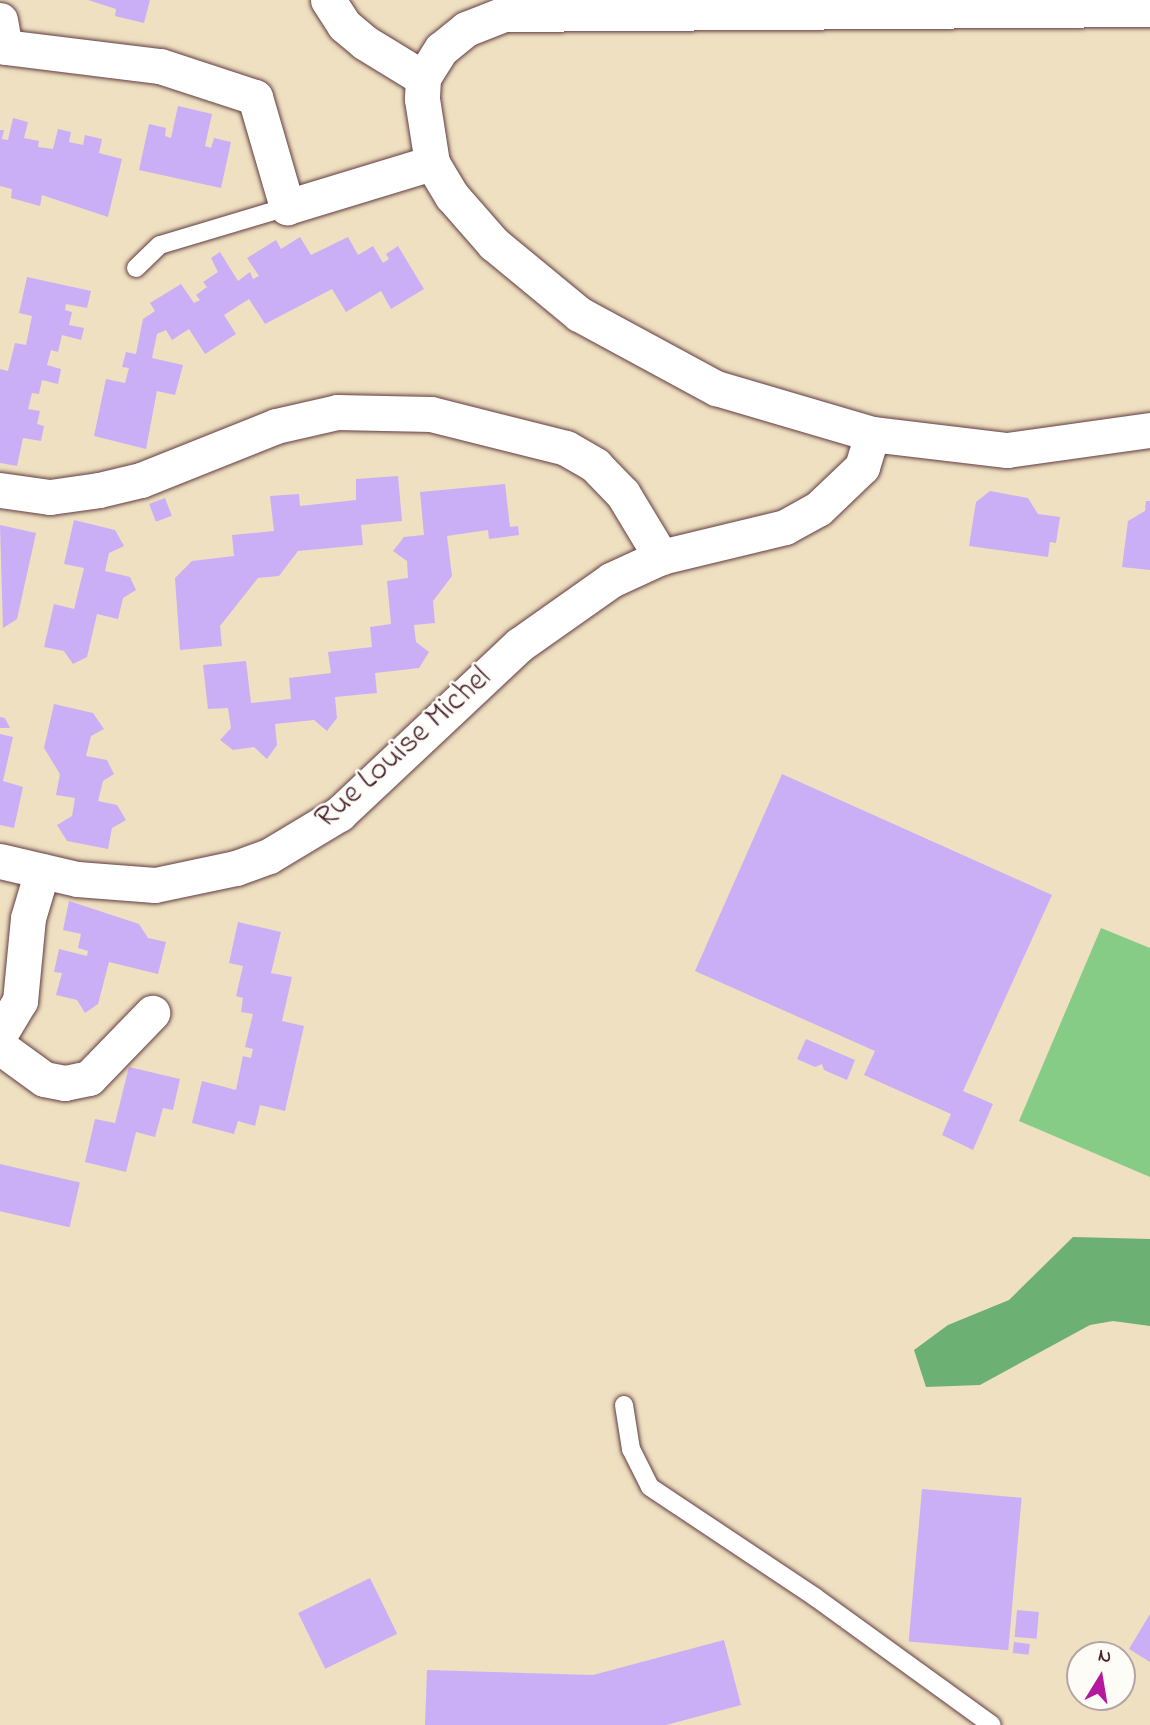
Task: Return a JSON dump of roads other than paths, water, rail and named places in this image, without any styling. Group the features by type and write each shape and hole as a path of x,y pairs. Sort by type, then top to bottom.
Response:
{"street":[{"path":"328,0 344,25 364,42 423,78"},
{"path":"1150,9 713,5 504,14 466,29 442,49 423,78 423,122 432,163 452,196 494,244 579,314 716,388 872,434 1007,450 1150,430"},
{"path":"2,39 160,66 255,97 287,207 432,163"},
{"path":"0,491 50,497 99,490 141,480 276,426 337,412 431,414 566,448 595,465 623,494 661,557"},
{"name":"Rue Louise Michel","path":"0,861 110,883 155,885 225,871 269,856 339,814 519,645 611,580 661,557 785,527 818,509 862,467 872,434"},
{"path":"0,1034 20,1001 28,918 41,871"},
{"path":"0,1047 44,1079 65,1083 89,1079 152,1013"}],"lane":[{"path":"136,268 160,245 287,207"},
{"path":"624,1405 631,1449 650,1487 815,1597 992,1725"}]}
